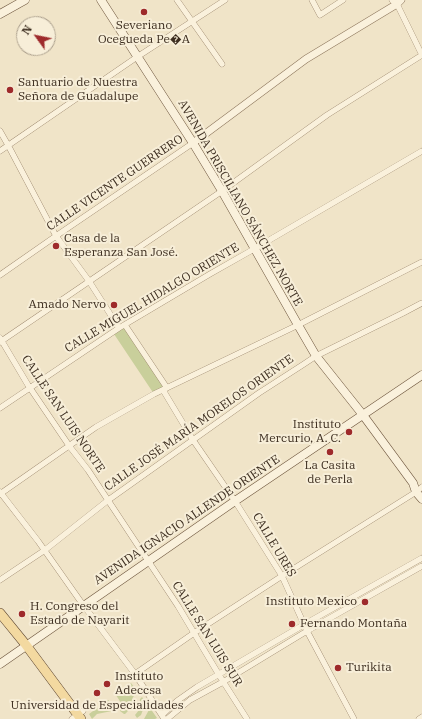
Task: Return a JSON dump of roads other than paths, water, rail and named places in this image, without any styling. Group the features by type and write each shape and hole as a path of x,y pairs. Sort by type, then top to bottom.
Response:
{"main road":[{"path":"0,14 25,0"},
{"name":"AVENIDA PRISCILIANO SÁNCHEZ NORTE","path":"101,0 222,191 316,356 363,415 413,483 420,488"},
{"name":"AVENIDA IGNACIO ALLENDE ORIENTE","path":"0,664 235,501 422,376"},
{"path":"420,488 422,499"},
{"path":"0,613 79,716"}],"street":[{"path":"177,0 222,64"},
{"path":"0,151 137,57 226,0"},
{"path":"312,0 320,14 343,0"},
{"path":"1,340 222,191 327,115 422,55 397,1"},
{"name":"CALLE VICENTE GUERRERO","path":"0,275 193,143 306,59 397,1"},
{"name":"CALLE URES","path":"0,131 56,236 165,389 194,440 235,501 282,576 307,631 354,719"},
{"name":"CALLE MIGUEL HIDALGO ORIENTE","path":"0,408 122,327 422,151"},
{"path":"165,718 135,674 0,493 96,427 165,389 298,325 422,262"},
{"name":"CALLE JOSÉ MARÍA MORELOS ORIENTE","path":"0,580 44,550 107,501 259,393 316,356 422,303"},
{"name":"CALLE SAN LUIS NORTE","path":"1,340 69,446 88,470 107,501 148,561"},
{"path":"135,674 194,633 420,488"},
{"path":"165,718 170,708 191,691 422,558"},
{"name":"CALLE SAN LUIS SUR","path":"148,561 178,606 223,682 247,719"},
{"path":"165,718 190,700 223,682 307,631 422,566"}],"place":[{"name":"Severiano Ocegueda Pe�A","path":"144,12"},
{"name":"Santuario de Nuestra Señora de Guadalupe","path":"10,90"},
{"name":"Casa de la Esperanza San José.","path":"56,246"},
{"name":"Amado Nervo","path":"114,305"},
{"name":"Instituto Mercurio, A. C.","path":"349,432"},
{"name":"La Casita de Perla","path":"330,452"},
{"name":"Instituto Mexico","path":"365,602"},
{"name":"H. Congreso del Estado de Nayarit","path":"22,614"},
{"name":"Fernando Montaña","path":"292,624"},
{"name":"Turikita","path":"338,668"},
{"name":"Instituto Adeccsa","path":"107,684"},
{"name":"Universidad de Especialidades","path":"97,693"}]}
